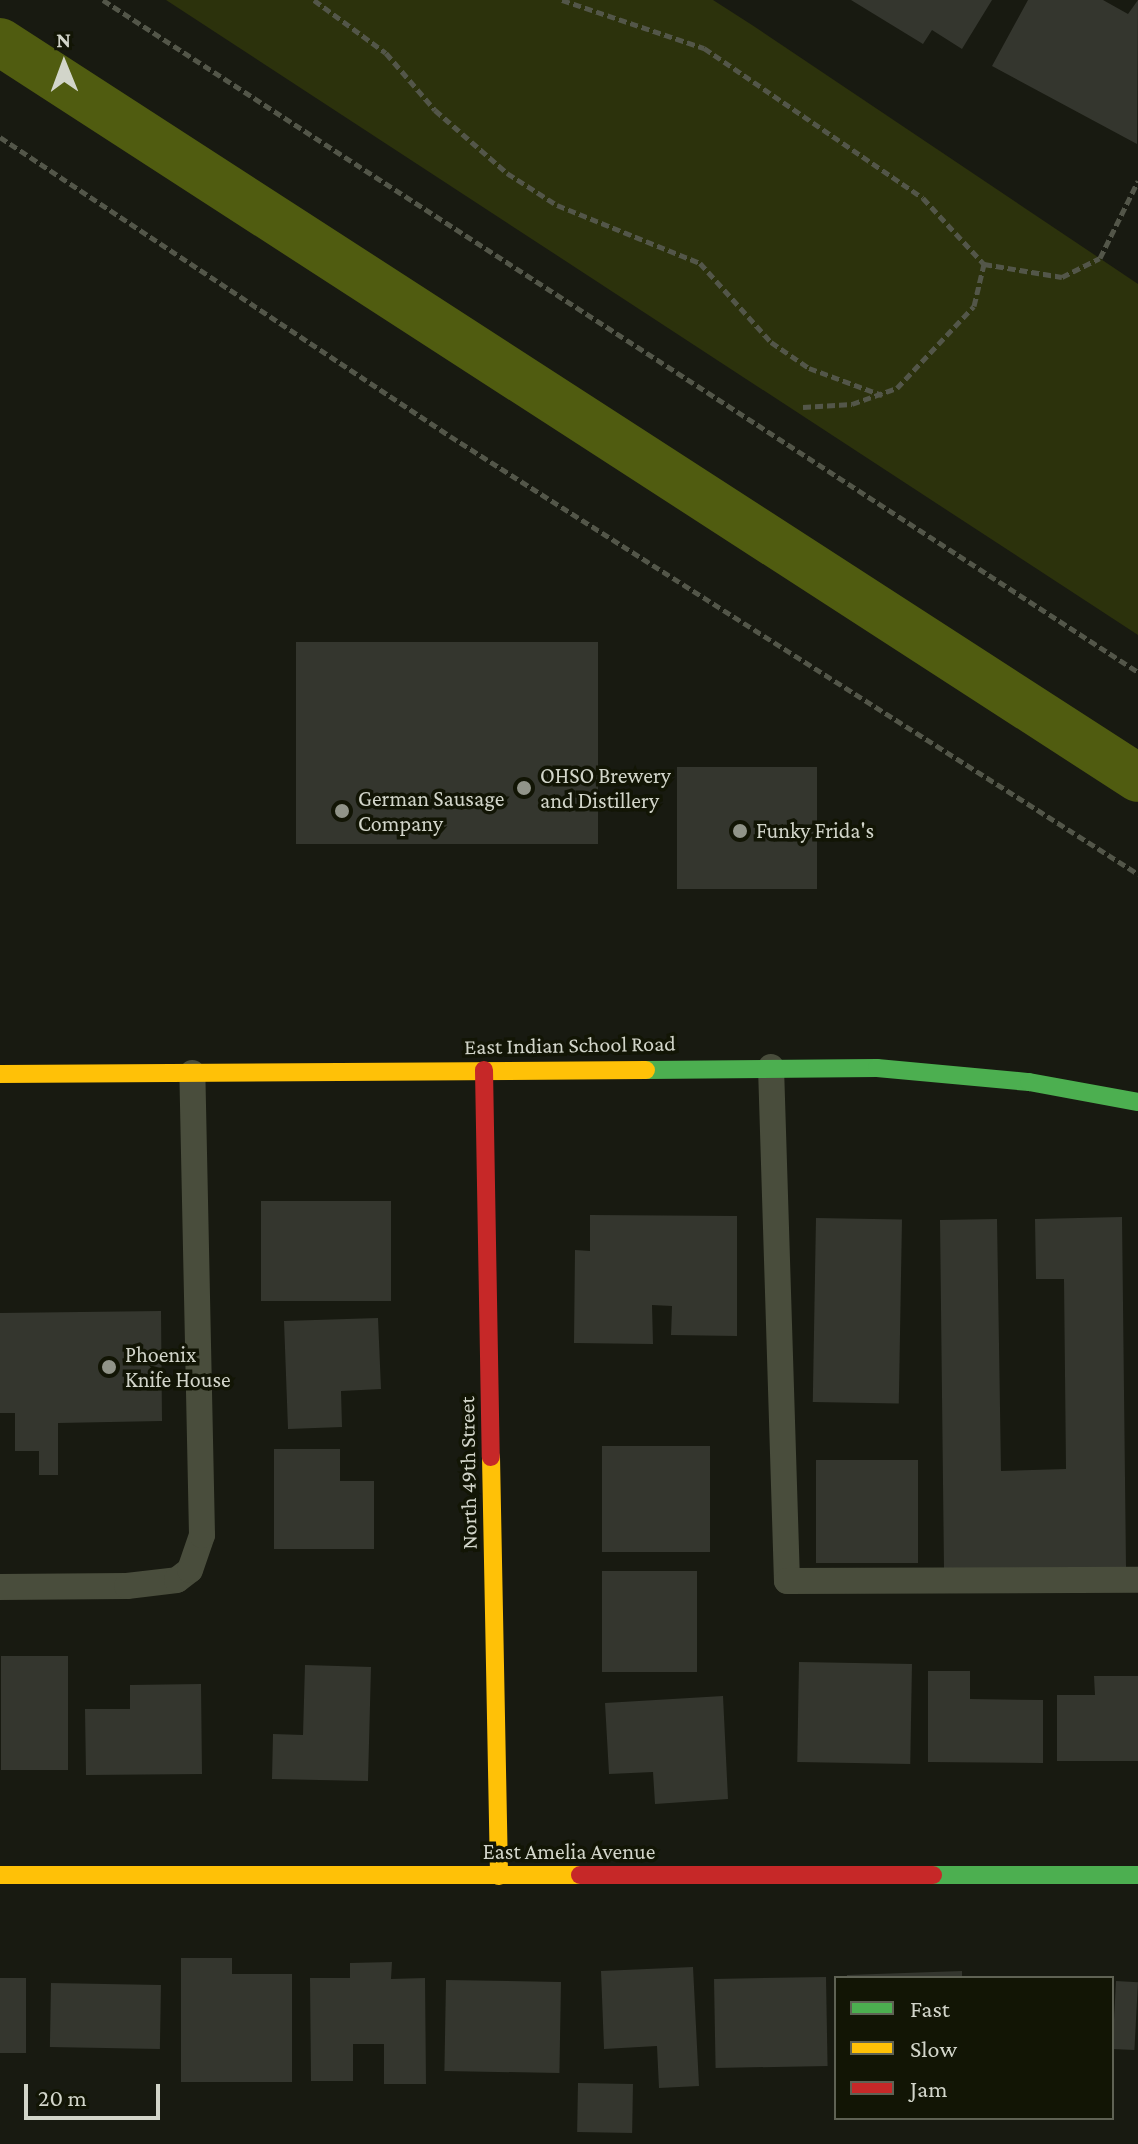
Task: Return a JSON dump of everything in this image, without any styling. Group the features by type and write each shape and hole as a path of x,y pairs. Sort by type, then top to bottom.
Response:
{"street":[{"name":"East Indian School Road","path":"0,1074 771,1067 945,1073 1138,1102"},
{"name":"North 49th Street","path":"484,1070 499,1876"},
{"name":"East Amelia Avenue","path":"0,1875 1138,1875"}],"lane":[{"path":"771,1067 787,1581 1138,1580"},
{"path":"0,1587 127,1586 177,1580 190,1570 202,1535 192,1073"}],"path":[{"path":"103,0 1138,672"},
{"path":"314,0 386,53 435,110 507,173 557,205 700,263 771,342 809,368 882,395"},
{"path":"562,0 704,48 923,198 984,264 1062,277 1100,258 1138,181"},
{"path":"0,137 450,436 1138,874"},
{"path":"803,407 882,395 928,361 974,306 984,264"}],"green space":[{"path":"166,0 713,0 752,25 1138,284 1138,635"}],"building":[{"path":"851,0 992,0 962,49 932,30 923,44"},
{"path":"1028,0 1103,0 1128,14 1138,0 1137,144 992,66"},
{"path":"296,642 598,642 598,844 296,844"},
{"path":"677,767 817,767 817,889 677,889"},
{"path":"261,1201 391,1201 391,1301 261,1301"},
{"path":"590,1215 737,1216 737,1336 671,1335 672,1306 652,1305 653,1344 574,1343 575,1250 590,1251"},
{"path":"1122,1217 1126,1567 944,1569 940,1220 997,1219 1001,1471 1066,1469 1064,1279 1036,1279 1035,1219"},
{"path":"816,1218 902,1220 899,1403 813,1402"},
{"path":"161,1311 162,1421 58,1423 58,1475 39,1475 39,1451 15,1451 15,1413 0,1413 0,1313"},
{"path":"378,1318 381,1389 341,1391 342,1427 288,1429 284,1321"},
{"path":"602,1446 710,1446 710,1552 602,1552"},
{"path":"274,1449 340,1449 340,1481 374,1481 374,1549 274,1549"},
{"path":"816,1460 918,1460 918,1563 816,1563"},
{"path":"602,1571 697,1571 697,1672 602,1672"},
{"path":"1,1656 68,1656 68,1770 1,1770"},
{"path":"799,1662 912,1664 910,1764 797,1762"},
{"path":"305,1665 371,1667 368,1781 272,1779 273,1734 303,1735"},
{"path":"928,1671 970,1671 970,1699 1043,1700 1043,1763 928,1762"},
{"path":"1094,1676 1138,1676 1138,1761 1057,1761 1057,1695 1095,1695"},
{"path":"201,1684 202,1774 86,1775 85,1709 130,1709 130,1685"},
{"path":"723,1696 728,1799 655,1804 653,1772 609,1774 605,1703"},
{"path":"181,1958 232,1958 232,1974 292,1974 292,2082 181,2082"},
{"path":"392,1962 391,1979 425,1978 426,2084 384,2084 384,2044 353,2044 353,2081 311,2081 310,1978 350,1978 350,1963"},
{"path":"693,1967 699,2086 659,2088 657,2046 604,2049 601,1971"},
{"path":"962,1971 962,1976 847,1975"},
{"path":"826,1977 828,2066 716,2068 714,1979"},
{"path":"0,1978 26,1978 26,2053 0,2053"},
{"path":"446,1980 561,1982 559,2073 444,2071"},
{"path":"1116,1981 1138,1982 1134,2050 1114,2049"},
{"path":"51,1983 161,1985 160,2049 50,2047"},
{"path":"578,2083 633,2084 632,2133 577,2132"}],"waterway":[{"path":"0,42 1138,778"}],"traffic: fast":[{"path":"646,1070 877,1068 1029,1082 1138,1102"},
{"path":"933,1875 1138,1875"}],"traffic: slow":[{"path":"0,1074 646,1070"},
{"path":"491,1457 499,1876"},
{"path":"0,1875 580,1875"}],"traffic: jam":[{"path":"484,1070 491,1457"},
{"path":"580,1875 933,1875"}],"place":[{"name":"OHSO Brewery and Distillery","path":"524,788"},
{"name":"German Sausage Company","path":"342,811"},
{"name":"Funky Frida's","path":"740,831"},
{"name":"Phoenix Knife House","path":"109,1367"}]}
